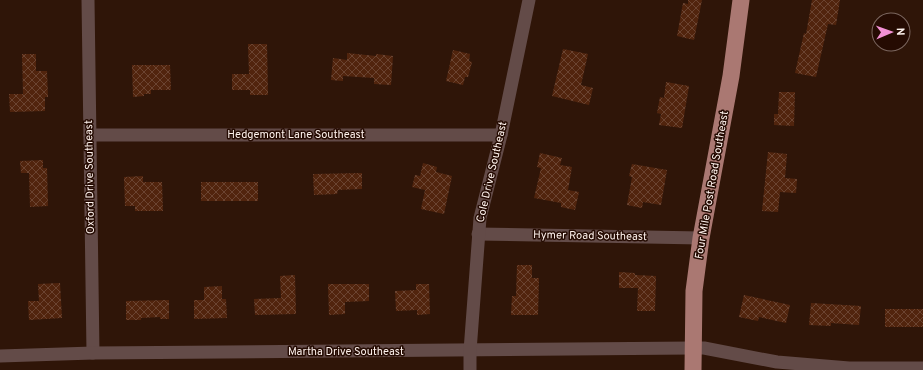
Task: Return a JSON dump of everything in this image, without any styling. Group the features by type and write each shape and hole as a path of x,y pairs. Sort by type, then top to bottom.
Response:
{"main road":[{"name":"Four Mile Post Road Southeast","path":"693,370 692,348 694,291 701,238 731,76 741,0"}],"street":[{"name":"Oxford Drive Southeast","path":"88,0 93,353"},
{"name":"Cole Drive Southeast","path":"470,370 470,351 480,218 501,135 528,0"},
{"name":"Hedgemont Lane Southeast","path":"90,135 501,135"},
{"name":"Hymer Road Southeast","path":"478,234 701,238"},
{"name":"Martha Drive Southeast","path":"0,356 93,353 704,348 777,362 849,368 923,368"}],"building":[{"path":"688,0 702,0 694,40 677,36 683,3 688,4"},
{"path":"812,0 840,0 836,25 828,24 816,77 795,73 804,33 806,34"},
{"path":"248,44 267,44 268,95 250,95 250,90 232,90 232,74 249,74"},
{"path":"563,49 588,54 581,85 593,88 589,105 552,96"},
{"path":"453,50 470,54 469,61 472,62 468,77 465,77 463,85 446,81"},
{"path":"347,53 393,56 391,85 374,84 374,78 343,76 343,81 331,80 333,58 347,60"},
{"path":"22,54 36,54 36,71 47,71 48,97 45,97 45,111 10,112 9,94 23,94"},
{"path":"132,65 170,65 171,90 151,90 151,94 133,97"},
{"path":"666,82 689,86 682,128 659,125 661,114 657,113 660,97 664,98"},
{"path":"779,92 795,92 794,126 774,125 774,114 778,114"},
{"path":"768,152 787,154 785,178 797,179 796,193 780,192 778,212 762,211"},
{"path":"540,153 562,158 560,165 572,167 568,190 579,192 575,210 561,207 561,203 534,198 541,168 537,167"},
{"path":"43,160 43,168 47,168 48,206 30,207 29,173 21,173 20,161"},
{"path":"423,163 437,167 436,172 452,176 444,214 421,209 425,190 412,187 415,175 420,176"},
{"path":"632,164 667,170 661,205 643,202 642,208 627,205 632,177 629,176"},
{"path":"362,173 362,189 338,190 337,194 314,195 313,174"},
{"path":"143,176 143,182 162,182 163,211 135,211 135,206 125,206 124,177"},
{"path":"201,182 258,182 258,201 201,201"},
{"path":"517,265 532,265 532,278 539,278 538,315 511,315 512,296 516,296"},
{"path":"619,272 635,273 635,275 656,276 655,311 637,311 638,288 619,288"},
{"path":"295,275 296,314 255,315 254,299 281,298 280,276"},
{"path":"60,283 62,318 29,320 28,301 39,301 38,284"},
{"path":"328,284 369,284 369,301 345,302 345,314 329,315"},
{"path":"416,284 429,284 430,314 417,315 417,310 396,311 395,291 416,290"},
{"path":"222,286 222,299 226,299 227,318 194,319 194,300 204,300 204,287"},
{"path":"744,295 790,305 786,323 759,317 758,321 739,317"},
{"path":"169,300 169,319 160,319 160,317 141,318 141,320 126,320 126,301"},
{"path":"811,303 861,306 859,325 831,323 831,326 809,325"},
{"path":"885,309 923,309 923,327 885,327"}]}
